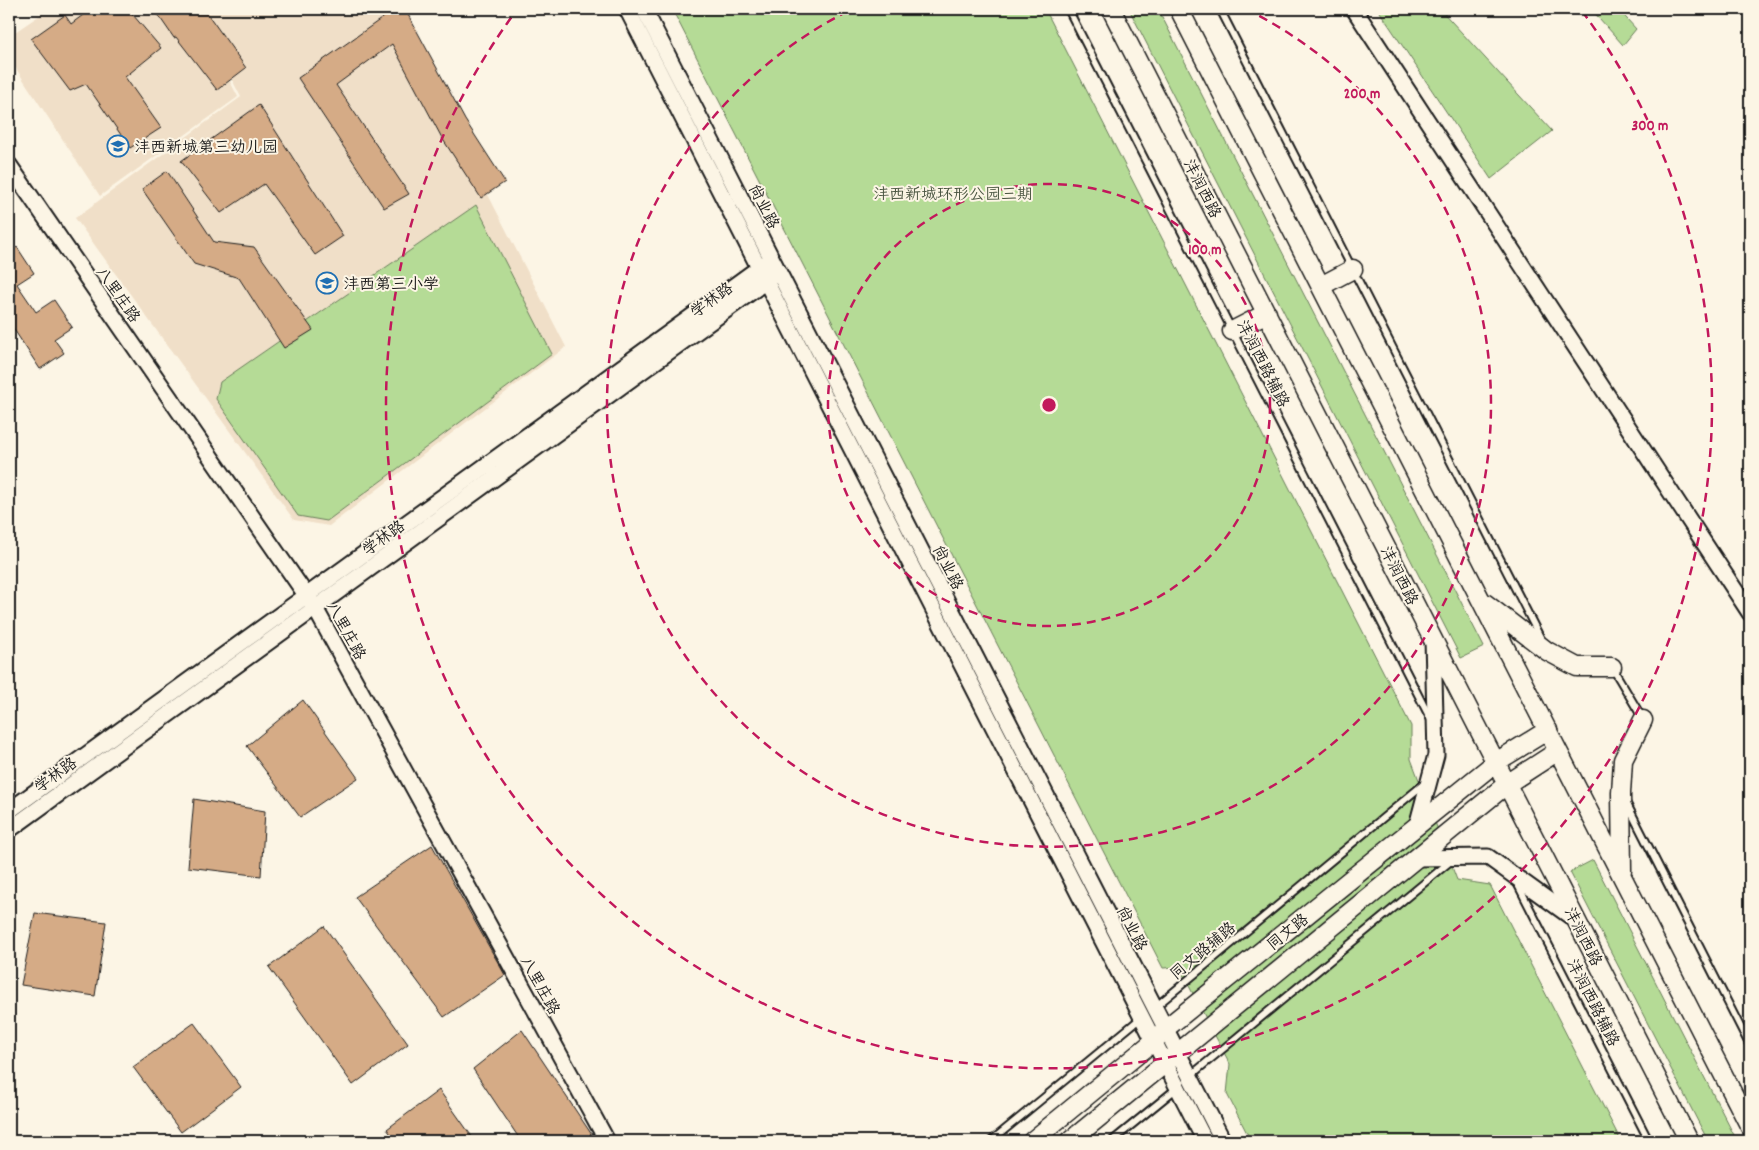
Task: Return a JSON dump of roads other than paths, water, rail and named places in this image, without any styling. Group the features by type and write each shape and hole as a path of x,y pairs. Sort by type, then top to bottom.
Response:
{"main road":[{"name":"沣润西路","path":"1111,9 1689,1141"},
{"path":"1179,9 1622,876 1746,1109 1750,1127"},
{"path":"1321,286 1353,269"},
{"path":"1232,330 1267,313"},
{"path":"1481,600 1547,651 1577,667 1612,667"},
{"path":"1622,876 1621,792 1624,760 1643,720"},
{"name":"同文路","path":"1032,1141 1496,762 1548,730"},
{"name":"同文路","path":"1070,1141 1507,784 1558,751"}],"street":[{"name":"尚业路","path":"627,9 1142,1017 1160,1035"},
{"name":"尚业路","path":"644,9 1154,1007 1160,1035 1171,1058 1178,1088 1205,1141"},
{"path":"1354,9 1750,613"},
{"name":"八里庄路","path":"9,165 310,602 607,1141"},
{"name":"学林路","path":"9,811 310,602 775,265"},
{"name":"学林路","path":"9,830 310,602"},
{"path":"1417,826 1436,755 1433,639"},
{"path":"1415,858 1488,857 1577,921"},
{"name":"尚业路","path":"1171,1058 1190,1076 1223,1141"}],"lane":[{"name":"沣润西路辅路","path":"1068,9 1436,730"},
{"path":"1220,9 1547,651"},
{"path":"1612,667 1643,720"},
{"name":"同文路辅路","path":"991,1141 1430,779"},
{"path":"1621,792 1750,1046"},
{"path":"1112,1141 1456,857"},
{"name":"沣润西路辅路","path":"1513,875 1649,1141"}],"place":[{"name":"沣西新城第三幼儿园","path":"118,146"},
{"name":"沣西第三小学","path":"327,283"}],"park label":[{"name":"沣西新城环形公园三期","path":"953,193"}]}
